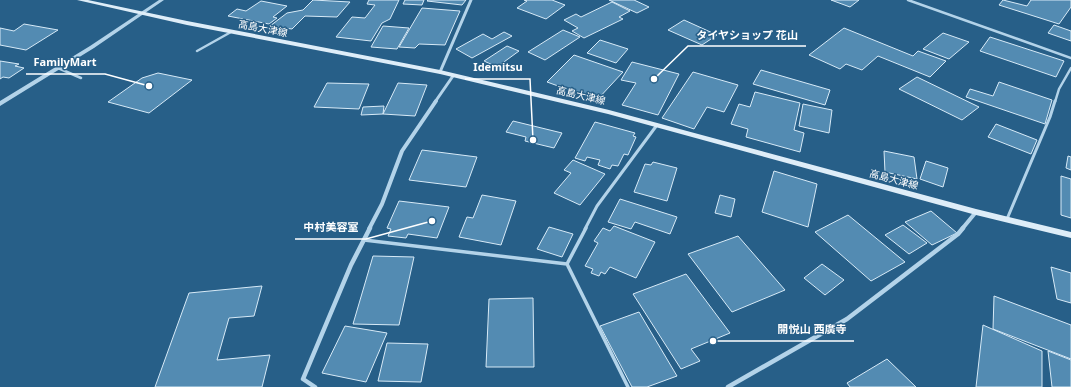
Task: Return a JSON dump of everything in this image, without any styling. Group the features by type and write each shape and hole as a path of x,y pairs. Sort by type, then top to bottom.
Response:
{"main road":[{"name":"高島大津線","path":"80,0 231,32 440,72 609,112 976,212 1071,235"}],"street":[{"path":"0,104 162,0"},
{"path":"440,72 471,0"},
{"path":"315,387 303,380 351,266 382,204 402,151 453,76"},
{"path":"728,387 847,319 958,234 976,212"}],"lane":[{"path":"908,0 1071,58"},
{"path":"197,51 231,32"},
{"path":"58,68 81,78"},
{"path":"1006,219 1050,117 1059,89 1071,68"},
{"path":"567,264 597,206 657,125"},
{"path":"364,240 567,264"},
{"path":"567,264 628,387"}],"building":[{"path":"313,0 350,2 337,17 305,16 292,29 270,26 287,13 303,10"},
{"path":"369,0 399,0 390,19 382,23 371,41 336,37 352,17 365,18 375,5 367,4"},
{"path":"405,0 424,0 422,5 403,4"},
{"path":"466,0 462,5 427,1"},
{"path":"524,0 552,0 565,5 546,19 517,8 527,1"},
{"path":"609,0 634,0 649,7 637,13"},
{"path":"831,0 859,0 850,7"},
{"path":"1003,0 1027,6 1031,0 1071,0 1071,7 1059,24 999,5"},
{"path":"261,1 287,6 273,17 277,18 269,24 228,16 237,9 246,11"},
{"path":"612,2 630,11 619,17 623,19 584,38 572,31 578,28 564,20 576,14 581,17"},
{"path":"422,8 460,11 445,45 419,44 415,48 399,47"},
{"path":"684,20 717,35 702,45 668,30"},
{"path":"24,24 58,30 26,50 0,45 0,28 14,31"},
{"path":"1054,25 1071,31 1071,41 1048,33"},
{"path":"383,26 409,28 397,49 371,47"},
{"path":"844,28 913,56 918,51 946,61 930,77 878,56 862,70 846,64 840,69 809,55"},
{"path":"563,30 580,37 545,60 528,52"},
{"path":"504,32 512,36 472,58 456,49 483,34 492,39"},
{"path":"943,33 969,42 949,59 923,49"},
{"path":"990,37 1064,61 1056,77 980,51"},
{"path":"600,40 628,49 616,63 587,53"},
{"path":"507,46 519,51 497,67 484,61"},
{"path":"574,55 623,72 597,100 547,82"},
{"path":"0,61 19,64 15,66 24,68 9,78 3,77 0,79"},
{"path":"632,62 679,74 658,115 622,105 636,83 621,80"},
{"path":"761,70 830,90 825,105 753,84"},
{"path":"693,72 738,85 724,112 707,107 694,129 662,118"},
{"path":"158,73 192,80 149,113 108,102 142,78"},
{"path":"917,77 979,107 962,120 899,89"},
{"path":"999,82 1052,100 1045,124 966,97 970,89 993,96"},
{"path":"327,83 369,84 359,109 314,107"},
{"path":"398,83 427,85 415,116 383,114"},
{"path":"755,92 800,103 794,130 804,133 800,152 746,137 748,129 731,124 739,104 750,107"},
{"path":"803,104 832,110 829,133 799,126"},
{"path":"384,106 383,114 361,115 363,107"},
{"path":"513,121 562,133 554,148 525,141 526,137 506,132"},
{"path":"595,122 635,133 633,136 636,137 628,155 624,154 618,166 612,165 610,169 598,165 600,160 587,157 585,161 575,158"},
{"path":"996,124 1037,140 1031,154 988,137"},
{"path":"422,150 477,157 466,187 409,180"},
{"path":"884,151 914,157 917,179 885,172"},
{"path":"1068,156 1071,157 1071,170 1066,168"},
{"path":"573,160 605,174 580,205 554,193 571,173 564,170"},
{"path":"926,161 948,168 943,187 920,179"},
{"path":"653,162 677,168 667,201 634,192 645,164 651,165"},
{"path":"774,171 817,184 808,227 762,212"},
{"path":"1061,176 1071,179 1071,218 1061,215"},
{"path":"482,195 516,201 501,245 459,237 467,217 473,218"},
{"path":"720,195 735,199 731,217 715,213"},
{"path":"620,199 677,217 670,234 635,222 631,229 608,222"},
{"path":"399,201 449,207 437,238 408,234 406,238 388,236 391,229 387,228"},
{"path":"931,211 957,233 932,245 905,222"},
{"path":"848,215 905,262 871,281 815,232"},
{"path":"903,225 927,243 909,254 885,235"},
{"path":"614,226 655,242 636,278 610,267 605,274 601,272 599,276 591,273 593,269 585,266 598,243 594,241 603,228 610,231"},
{"path":"549,227 573,234 562,257 537,249"},
{"path":"738,236 785,290 732,312 688,254"},
{"path":"373,256 414,257 399,325 353,324"},
{"path":"822,264 844,280 825,295 804,278"},
{"path":"1051,267 1071,273 1071,303 1057,299"},
{"path":"686,274 730,333 691,349 700,361 681,369 633,294"},
{"path":"262,286 254,316 229,318 217,360 270,355 262,387 155,387 189,293"},
{"path":"994,296 1071,325 1071,359 993,329"},
{"path":"533,298 534,367 486,367 489,299"},
{"path":"639,312 677,376 647,387 632,387 600,326"},
{"path":"983,325 1042,351 1042,387 976,387"},
{"path":"345,326 387,333 366,382 322,373"},
{"path":"387,343 428,344 421,382 378,381"},
{"path":"1048,351 1071,360 1071,387 1052,387"},
{"path":"887,359 916,387 850,387 847,383"}],"place":[{"name":"タイヤショップ 花山","path":"654,79"},
{"name":"FamilyMart","path":"149,86"},
{"name":"Idemitsu","path":"533,140"},
{"name":"中村美容室","path":"432,221"},
{"name":"開悦山 西廣寺","path":"713,341"}]}
